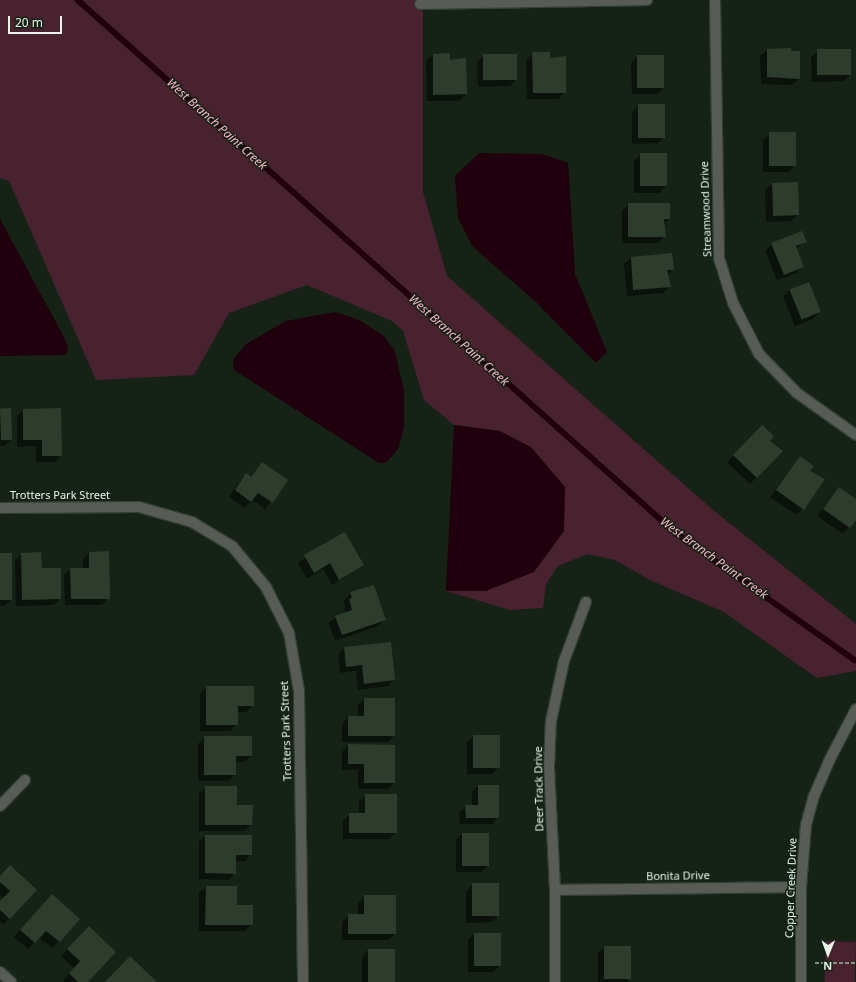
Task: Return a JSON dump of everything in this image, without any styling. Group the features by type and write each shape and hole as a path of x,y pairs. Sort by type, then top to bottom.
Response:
{"street":[{"path":"420,4 647,0"},
{"name":"Streamwood Drive","path":"715,0 719,258 733,303 759,354 797,393 856,435"},
{"name":"Trotters Park Street","path":"0,508 139,507 192,522 232,546 266,587 290,633 299,691 303,982"},
{"name":"Deer Track Drive","path":"554,982 555,890 549,766 551,721 564,661 586,602"},
{"name":"Copper Creek Drive","path":"801,982 801,887 806,825 814,796 856,709"},
{"path":"0,806 25,780"},
{"name":"Bonita Drive","path":"555,890 801,887"},
{"path":"0,972 11,982"}],"path":[{"path":"802,963 856,963"}],"shaded area":[{"path":"0,0 423,0 423,192 447,276 713,510 856,624 856,671 817,678 724,612 650,580 615,560 587,554 558,566 546,584 543,608 510,610 446,591 486,591 500,431 454,425 424,400 403,331 392,321 307,285 229,313 194,375 96,380 9,181 0,178"},
{"path":"479,153 543,154 568,163 575,274 607,352 596,363 535,301 473,247 458,218 455,176"},
{"path":"0,219 65,339 68,347 67,353 64,355 0,356"},
{"path":"335,312 359,320 384,336 395,351 404,391 404,428 398,449 386,463 379,463 234,370 233,360 246,344 286,321"},
{"path":"454,425 500,431 531,447 565,487 564,531 534,572 486,591 446,591"},
{"path":"826,941 856,942 855,982 825,982"}],"building":[{"path":"791,48 791,51 800,51 800,79 767,77 767,49"},
{"path":"817,49 851,49 851,75 817,75"},
{"path":"532,52 550,52 550,58 566,56 566,93 533,93"},
{"path":"450,53 450,60 466,58 467,94 433,95 433,54"},
{"path":"483,54 517,54 517,80 483,80"},
{"path":"637,55 664,55 664,88 637,88"},
{"path":"638,104 665,104 665,138 638,138"},
{"path":"769,132 796,132 796,166 769,166"},
{"path":"640,153 667,153 667,186 640,186"},
{"path":"798,182 799,215 773,216 772,183"},
{"path":"628,203 670,203 670,219 664,219 666,237 628,237"},
{"path":"802,231 807,242 796,246 804,267 784,275 771,243"},
{"path":"672,253 674,270 667,270 671,287 633,290 631,257"},
{"path":"809,282 821,312 802,320 790,290"},
{"path":"0,408 11,408 12,440 1,440"},
{"path":"61,408 62,456 42,456 42,440 23,440 23,409"},
{"path":"762,425 774,436 770,441 783,451 757,478 733,455"},
{"path":"800,456 814,466 810,471 825,479 804,510 776,490"},
{"path":"262,462 288,480 273,503 258,493 251,502 235,490 246,473 251,477"},
{"path":"839,487 856,499 856,520 850,528 823,509"},
{"path":"345,532 364,565 339,580 330,563 314,573 304,555"},
{"path":"109,551 110,599 71,599 70,568 89,568 89,552"},
{"path":"41,552 42,568 61,568 61,599 22,600 21,553"},
{"path":"0,553 12,553 12,600 0,600"},
{"path":"374,585 386,620 342,635 335,616 352,610 349,599 352,598 350,592"},
{"path":"391,642 395,680 364,684 362,665 346,667 344,647"},
{"path":"206,686 254,686 254,706 238,706 238,725 206,725"},
{"path":"364,698 395,698 395,736 348,736 348,716 364,716"},
{"path":"473,735 500,735 500,768 473,768"},
{"path":"204,736 252,736 252,756 236,756 236,775 204,775"},
{"path":"348,744 395,745 395,783 364,783 364,764 348,764"},
{"path":"478,785 499,785 499,818 466,818 465,805 478,805"},
{"path":"205,786 237,786 237,805 253,805 252,825 205,825"},
{"path":"365,794 397,794 397,833 349,833 349,813 365,813"},
{"path":"462,833 489,833 489,866 462,866"},
{"path":"205,835 252,835 252,855 236,855 236,874 205,873"},
{"path":"10,865 37,890 10,919 0,910 0,901 10,891 0,882 0,876"},
{"path":"472,883 499,883 499,916 472,916"},
{"path":"206,886 237,886 237,905 253,905 253,925 205,925"},
{"path":"52,894 80,919 60,942 46,931 35,943 20,930"},
{"path":"364,895 396,895 396,934 348,934 348,914 364,914"},
{"path":"89,926 116,952 88,982 78,982 69,973 80,961 67,949"},
{"path":"474,933 501,933 501,966 474,966"},
{"path":"604,946 631,946 631,979 604,979"},
{"path":"368,949 395,949 395,982 368,982"},
{"path":"130,956 157,982 105,982"}],"waterway":[{"name":"West Branch Paint Creek","path":"78,0 676,533 855,660"}]}
